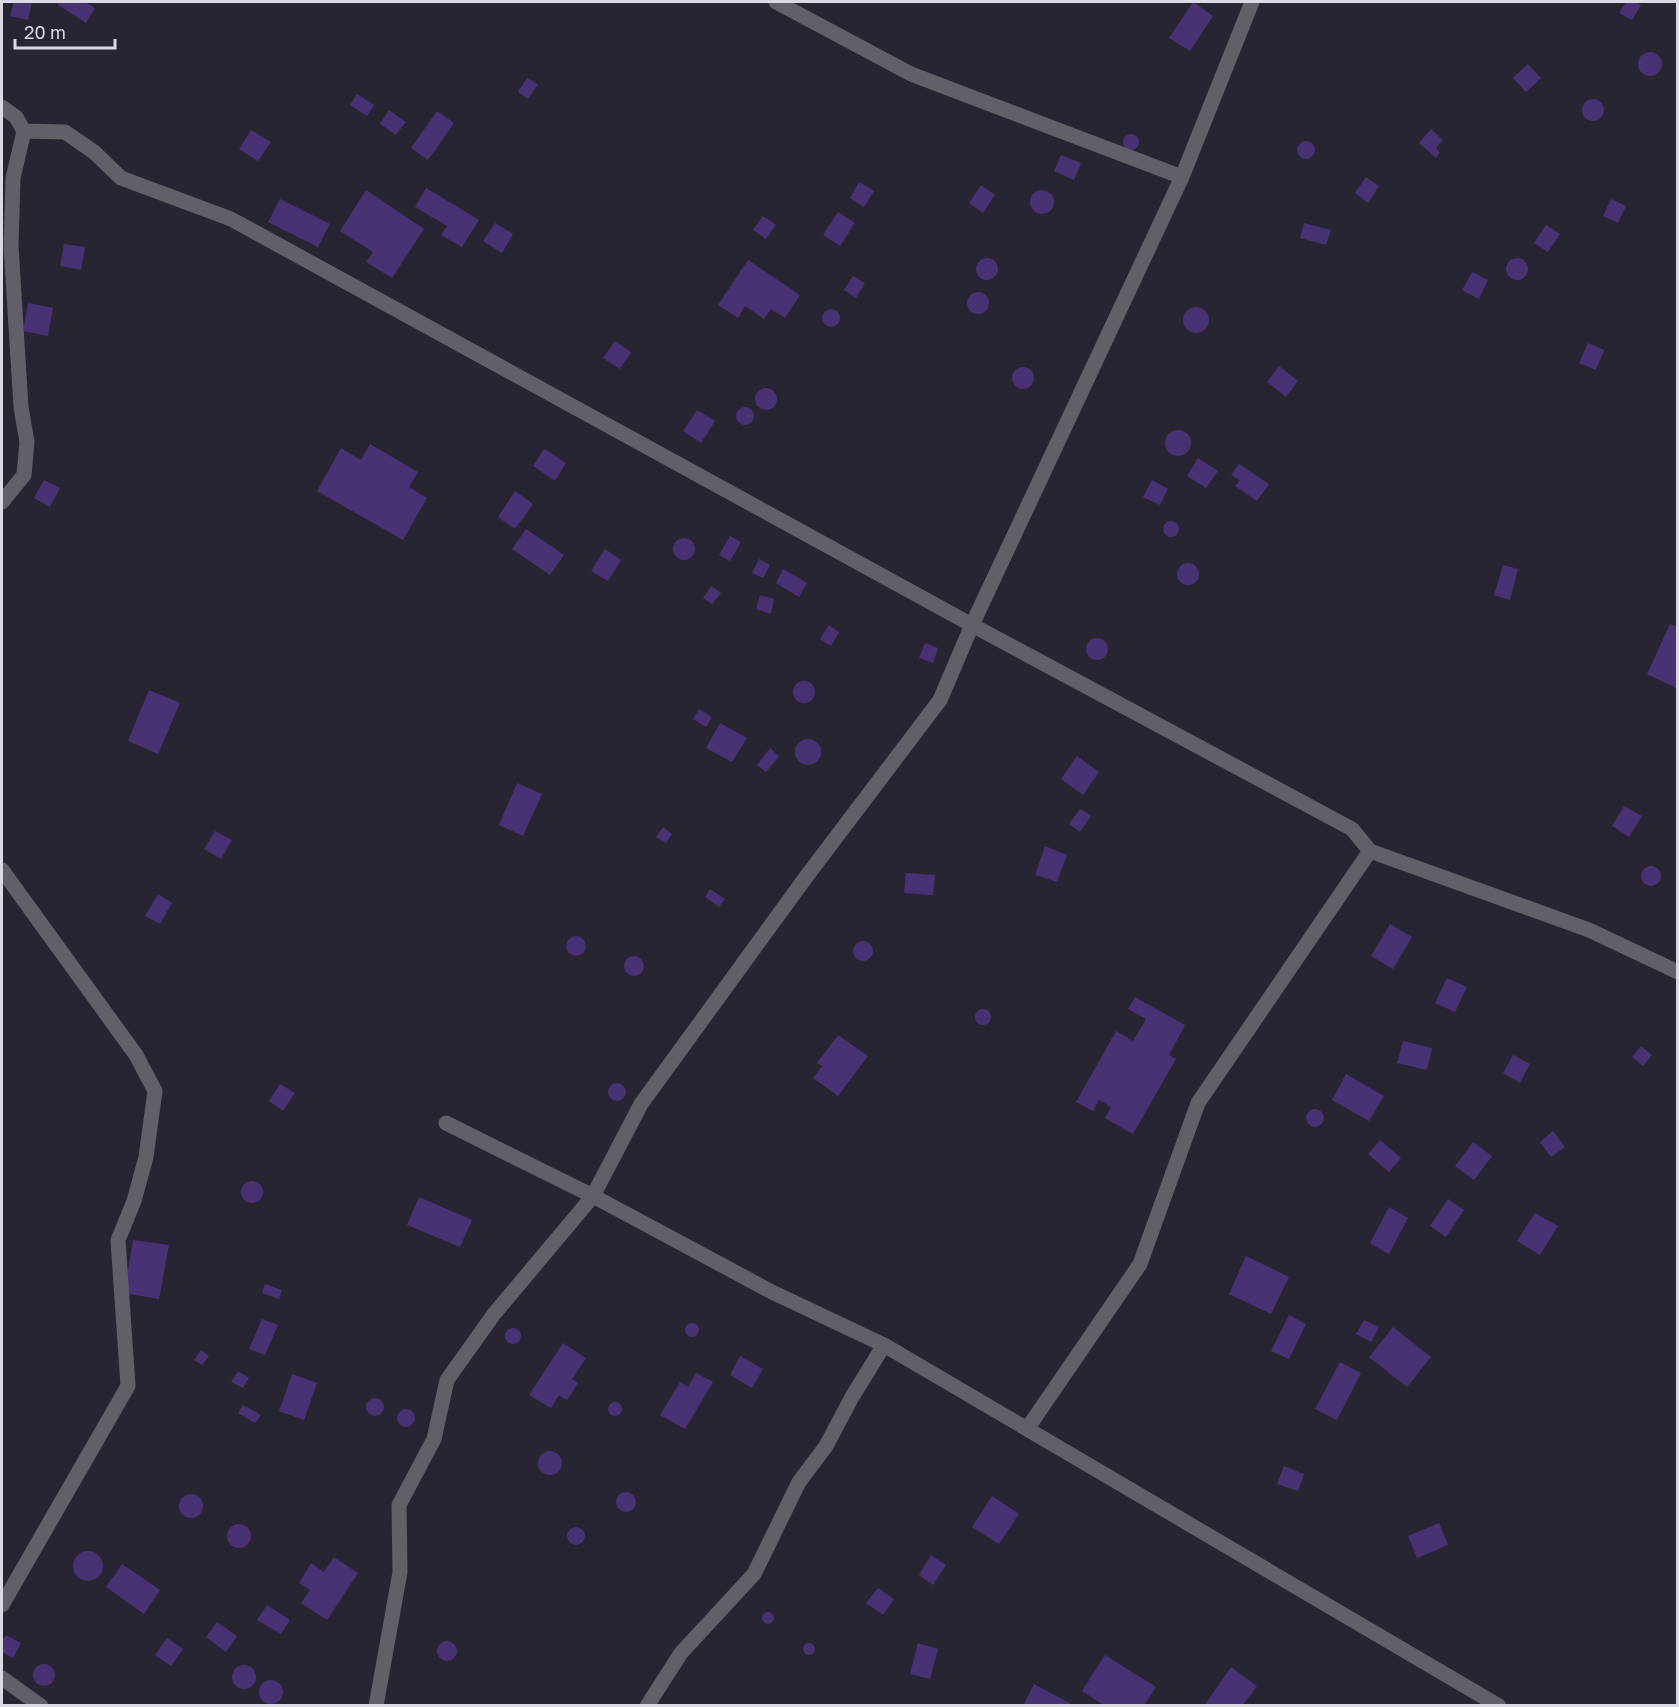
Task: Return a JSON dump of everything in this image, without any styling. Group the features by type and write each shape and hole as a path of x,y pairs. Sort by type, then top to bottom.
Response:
{"street":[{"path":"776,2 910,74 1182,177"},
{"path":"376,1706 400,1572 399,1505 434,1439 447,1380 494,1314 593,1196 641,1104 806,877 940,700 972,625 1182,177 1252,2"},
{"path":"2,107 16,117 24,131 13,178 11,246 21,407 27,442 24,476 2,502"},
{"path":"24,131 65,132 94,152 121,178 231,219 972,625 1352,829 1370,851 1590,930 1677,972"},
{"path":"1027,1429 1140,1264 1198,1103 1370,851"},
{"path":"2,870 136,1055 155,1091 146,1157 134,1201 118,1240 128,1386 2,1605"},
{"path":"446,1123 593,1196 772,1292 884,1346 1499,1706"},
{"path":"647,1706 681,1653 754,1574 799,1482 826,1446 852,1397 884,1346"},
{"path":"2,1678 41,1706"}],"building":[{"path":"14,2 32,2 28,20 10,16"},
{"path":"58,2 85,2 95,8 86,23 57,4"},
{"path":"1193,2 1213,16 1190,51 1169,38"},
{"path":"1626,2 1636,2 1641,5 1632,20 1619,13"},
{"path":"1650,52 1659,55 1662,64 1659,73 1650,76 1641,73 1638,64 1641,55"},
{"path":"1528,64 1541,78 1526,92 1513,78"},
{"path":"527,78 538,84 528,99 518,92"},
{"path":"357,94 374,105 367,116 350,105"},
{"path":"1593,99 1601,102 1604,110 1601,118 1593,121 1585,118 1582,110 1585,102"},
{"path":"389,110 406,122 396,135 380,124"},
{"path":"437,111 454,123 428,160 411,148"},
{"path":"1431,129 1443,140 1436,148 1440,153 1436,158 1419,143"},
{"path":"251,130 271,142 258,161 239,149"},
{"path":"1131,134 1139,142 1131,150 1123,142"},
{"path":"1306,141 1312,144 1315,150 1312,156 1306,159 1300,156 1297,150 1300,144"},
{"path":"1061,155 1081,163 1074,180 1054,171"},
{"path":"1366,177 1379,186 1368,203 1355,193"},
{"path":"859,182 874,191 864,207 850,198"},
{"path":"981,185 995,195 983,213 969,203"},
{"path":"426,188 479,220 462,247 441,235 447,226 415,207"},
{"path":"366,190 424,229 392,278 366,262 373,252 340,231"},
{"path":"1042,190 1050,194 1054,202 1050,210 1042,214 1034,210 1030,202 1034,194"},
{"path":"280,199 330,224 318,247 268,222"},
{"path":"1611,199 1626,206 1618,223 1603,216"},
{"path":"838,212 855,223 840,246 823,235"},
{"path":"763,216 776,225 766,239 753,230"},
{"path":"495,223 513,234 502,253 483,241"},
{"path":"1304,223 1331,230 1326,245 1300,238"},
{"path":"1546,225 1560,234 1548,252 1534,243"},
{"path":"64,244 85,247 81,270 60,266"},
{"path":"987,258 995,261 998,269 995,277 987,280 979,277 976,269 979,261"},
{"path":"1517,258 1525,261 1528,269 1525,277 1517,280 1509,277 1506,269 1509,261"},
{"path":"748,260 800,295 785,318 771,309 764,319 745,306 738,318 718,305"},
{"path":"1472,272 1488,280 1479,299 1462,290"},
{"path":"853,276 865,283 856,298 844,290"},
{"path":"978,292 986,295 989,303 986,311 978,314 970,311 967,303 970,295"},
{"path":"28,303 53,308 48,336 23,331"},
{"path":"1196,307 1205,311 1209,320 1205,329 1196,333 1187,329 1183,320 1187,311"},
{"path":"827,309 835,309 840,314 838,325 827,327 822,322 822,314"},
{"path":"615,341 631,352 620,369 603,358"},
{"path":"1588,343 1604,350 1596,370 1579,363"},
{"path":"1279,366 1298,381 1286,397 1267,382"},
{"path":"1023,367 1031,370 1034,378 1031,386 1023,389 1015,386 1012,378 1015,370"},
{"path":"766,388 774,391 777,399 774,407 766,410 758,407 755,399 758,391"},
{"path":"741,407 749,407 754,412 752,423 741,425 736,420 736,412"},
{"path":"697,410 715,421 701,443 683,431"},
{"path":"1178,430 1187,434 1191,443 1187,452 1178,456 1169,452 1165,443 1169,434"},
{"path":"370,444 418,472 409,487 427,498 403,540 317,491 341,448 361,460"},
{"path":"544,449 566,463 555,481 533,466"},
{"path":"1198,458 1218,471 1206,488 1187,476"},
{"path":"1239,464 1269,484 1257,501 1235,486 1240,480 1231,475"},
{"path":"44,480 60,488 50,507 34,498"},
{"path":"1152,480 1168,489 1160,505 1143,497"},
{"path":"515,491 533,504 515,529 498,517"},
{"path":"1168,521 1174,521 1179,529 1177,535 1168,537 1163,532 1163,526"},
{"path":"526,529 564,555 550,575 512,549"},
{"path":"730,536 741,542 730,561 719,555"},
{"path":"684,538 692,541 695,549 692,557 684,560 676,557 673,549 676,541"},
{"path":"605,549 621,560 608,581 591,571"},
{"path":"759,559 770,565 763,578 752,573"},
{"path":"1188,563 1196,566 1199,574 1196,582 1188,585 1180,582 1177,574 1180,566"},
{"path":"1503,565 1518,569 1510,600 1494,595"},
{"path":"783,569 807,583 799,597 776,583"},
{"path":"711,586 721,593 712,604 703,598"},
{"path":"760,595 774,599 771,614 756,609"},
{"path":"1670,624 1678,627 1676,688 1647,674"},
{"path":"829,625 839,632 831,646 820,639"},
{"path":"1097,638 1105,641 1108,649 1105,657 1097,660 1089,657 1086,649 1089,641"},
{"path":"925,643 938,648 933,663 919,658"},
{"path":"804,681 812,684 815,692 812,700 804,703 796,700 793,692 796,684"},
{"path":"149,690 180,703 158,754 128,741"},
{"path":"699,709 712,717 706,727 693,719"},
{"path":"720,723 747,738 732,762 706,748"},
{"path":"808,739 817,743 821,752 817,761 808,765 799,761 795,752 799,743"},
{"path":"770,748 779,756 766,772 757,765"},
{"path":"1077,756 1099,772 1083,795 1061,779"},
{"path":"517,783 542,794 523,836 499,825"},
{"path":"1624,806 1642,816 1629,837 1612,826"},
{"path":"1080,809 1091,816 1080,832 1069,824"},
{"path":"663,827 672,834 666,843 656,837"},
{"path":"215,831 232,840 221,859 204,849"},
{"path":"1045,846 1067,855 1057,882 1035,875"},
{"path":"1651,866 1658,869 1661,876 1658,883 1651,886 1644,883 1641,876 1644,869"},
{"path":"906,873 935,875 933,895 904,893"},
{"path":"710,889 725,899 719,907 705,897"},
{"path":"158,894 172,903 160,924 145,916"},
{"path":"1390,924 1412,937 1393,969 1371,956"},
{"path":"576,936 583,939 586,946 583,953 576,956 569,953 566,946 569,939"},
{"path":"863,941 870,944 873,951 870,958 863,961 856,958 853,951 856,944"},
{"path":"634,956 641,959 644,966 641,973 634,976 627,973 624,966 627,959"},
{"path":"1447,978 1467,987 1455,1012 1435,1003"},
{"path":"1135,997 1185,1025 1169,1055 1176,1059 1133,1134 1105,1118 1111,1107 1099,1100 1093,1111 1076,1102 1116,1031 1133,1041 1146,1019 1128,1009"},
{"path":"983,1009 991,1017 983,1025 975,1017"},
{"path":"838,1035 868,1056 838,1096 813,1078 822,1066 817,1063"},
{"path":"1403,1041 1432,1048 1427,1070 1397,1063"},
{"path":"1641,1046 1652,1055 1643,1066 1632,1057"},
{"path":"1513,1055 1530,1064 1520,1083 1503,1073"},
{"path":"1346,1074 1384,1096 1369,1121 1332,1100"},
{"path":"613,1083 621,1083 626,1088 624,1099 613,1101 608,1096 608,1088"},
{"path":"280,1084 295,1093 283,1111 269,1101"},
{"path":"1315,1109 1323,1114 1324,1118 1319,1126 1315,1127 1307,1122 1306,1118 1311,1110"},
{"path":"1553,1131 1565,1147 1551,1157 1540,1142"},
{"path":"1380,1140 1401,1158 1389,1172 1368,1154"},
{"path":"1473,1142 1492,1156 1474,1180 1455,1166"},
{"path":"252,1181 260,1184 263,1192 260,1200 252,1203 244,1200 241,1192 244,1184"},
{"path":"419,1197 472,1220 460,1247 407,1225"},
{"path":"1448,1199 1464,1210 1446,1237 1430,1226"},
{"path":"1389,1207 1408,1218 1389,1254 1370,1243"},
{"path":"1535,1213 1558,1226 1540,1255 1517,1241"},
{"path":"133,1240 169,1245 159,1299 124,1293"},
{"path":"1246,1256 1289,1277 1271,1314 1229,1294"},
{"path":"265,1284 282,1290 279,1299 262,1293"},
{"path":"1289,1315 1306,1324 1289,1359 1271,1351"},
{"path":"262,1319 278,1325 265,1355 249,1349"},
{"path":"1364,1320 1379,1327 1371,1342 1356,1334"},
{"path":"692,1323 697,1325 699,1330 697,1335 692,1337 687,1335 685,1330 687,1325"},
{"path":"1393,1327 1431,1357 1407,1387 1369,1357"},
{"path":"513,1328 519,1330 521,1336 519,1342 513,1344 507,1342 505,1336 507,1330"},
{"path":"563,1343 586,1358 572,1379 578,1383 567,1400 559,1395 551,1408 529,1395"},
{"path":"201,1350 209,1356 202,1365 194,1360"},
{"path":"740,1356 763,1369 752,1388 730,1375"},
{"path":"1340,1362 1361,1373 1337,1420 1315,1409"},
{"path":"238,1371 249,1378 243,1388 231,1382"},
{"path":"696,1373 713,1382 685,1429 660,1415 680,1382 688,1387"},
{"path":"292,1374 317,1383 304,1420 279,1411"},
{"path":"375,1398 381,1401 384,1407 381,1413 375,1416 369,1413 366,1407 369,1401"},
{"path":"615,1402 620,1404 622,1409 620,1414 615,1416 610,1414 608,1409 610,1404"},
{"path":"243,1405 261,1415 255,1423 238,1413"},
{"path":"406,1409 412,1412 415,1418 412,1424 406,1427 400,1424 397,1418 400,1412"},
{"path":"550,1451 558,1455 562,1463 558,1471 550,1475 542,1471 538,1463 542,1455"},
{"path":"1284,1466 1304,1474 1298,1491 1277,1484"},
{"path":"626,1492 633,1495 636,1502 633,1509 626,1512 619,1509 616,1502 619,1495"},
{"path":"191,1494 199,1498 203,1506 199,1514 191,1518 183,1514 179,1506 183,1498"},
{"path":"992,1496 1019,1514 999,1544 972,1527"},
{"path":"1439,1523 1448,1545 1417,1558 1408,1536"},
{"path":"239,1524 247,1528 251,1536 247,1544 239,1548 231,1544 227,1536 231,1528"},
{"path":"576,1527 584,1532 585,1536 580,1544 576,1545 568,1540 567,1536 572,1528"},
{"path":"88,1551 99,1555 103,1566 99,1577 88,1581 77,1577 73,1566 77,1555"},
{"path":"931,1555 946,1565 933,1585 919,1575"},
{"path":"334,1557 358,1573 327,1620 301,1603 310,1590 299,1583 311,1563 324,1572"},
{"path":"122,1564 160,1590 144,1614 106,1587"},
{"path":"878,1588 894,1599 883,1615 866,1603"},
{"path":"267,1605 290,1620 281,1634 257,1620"},
{"path":"770,1612 774,1618 770,1624 766,1624 762,1616"},
{"path":"217,1622 237,1636 226,1652 206,1637"},
{"path":"6,1635 21,1643 13,1658 2,1652 2,1641"},
{"path":"167,1638 183,1649 171,1666 155,1655"},
{"path":"447,1641 454,1644 457,1651 454,1658 447,1661 440,1658 437,1651 440,1644"},
{"path":"811,1643 815,1649 811,1655 807,1655 803,1647"},
{"path":"918,1643 938,1649 930,1679 910,1674"},
{"path":"1105,1655 1156,1687 1144,1706 1105,1706 1082,1691"},
{"path":"44,1664 52,1667 55,1675 52,1683 44,1686 36,1683 33,1675 36,1667"},
{"path":"244,1665 252,1669 256,1677 252,1685 244,1689 236,1685 232,1677 236,1669"},
{"path":"1231,1667 1257,1686 1242,1706 1204,1706"},
{"path":"271,1680 279,1684 283,1692 279,1700 271,1704 263,1700 259,1692 263,1684"},
{"path":"1034,1684 1075,1706 1023,1706"}]}
